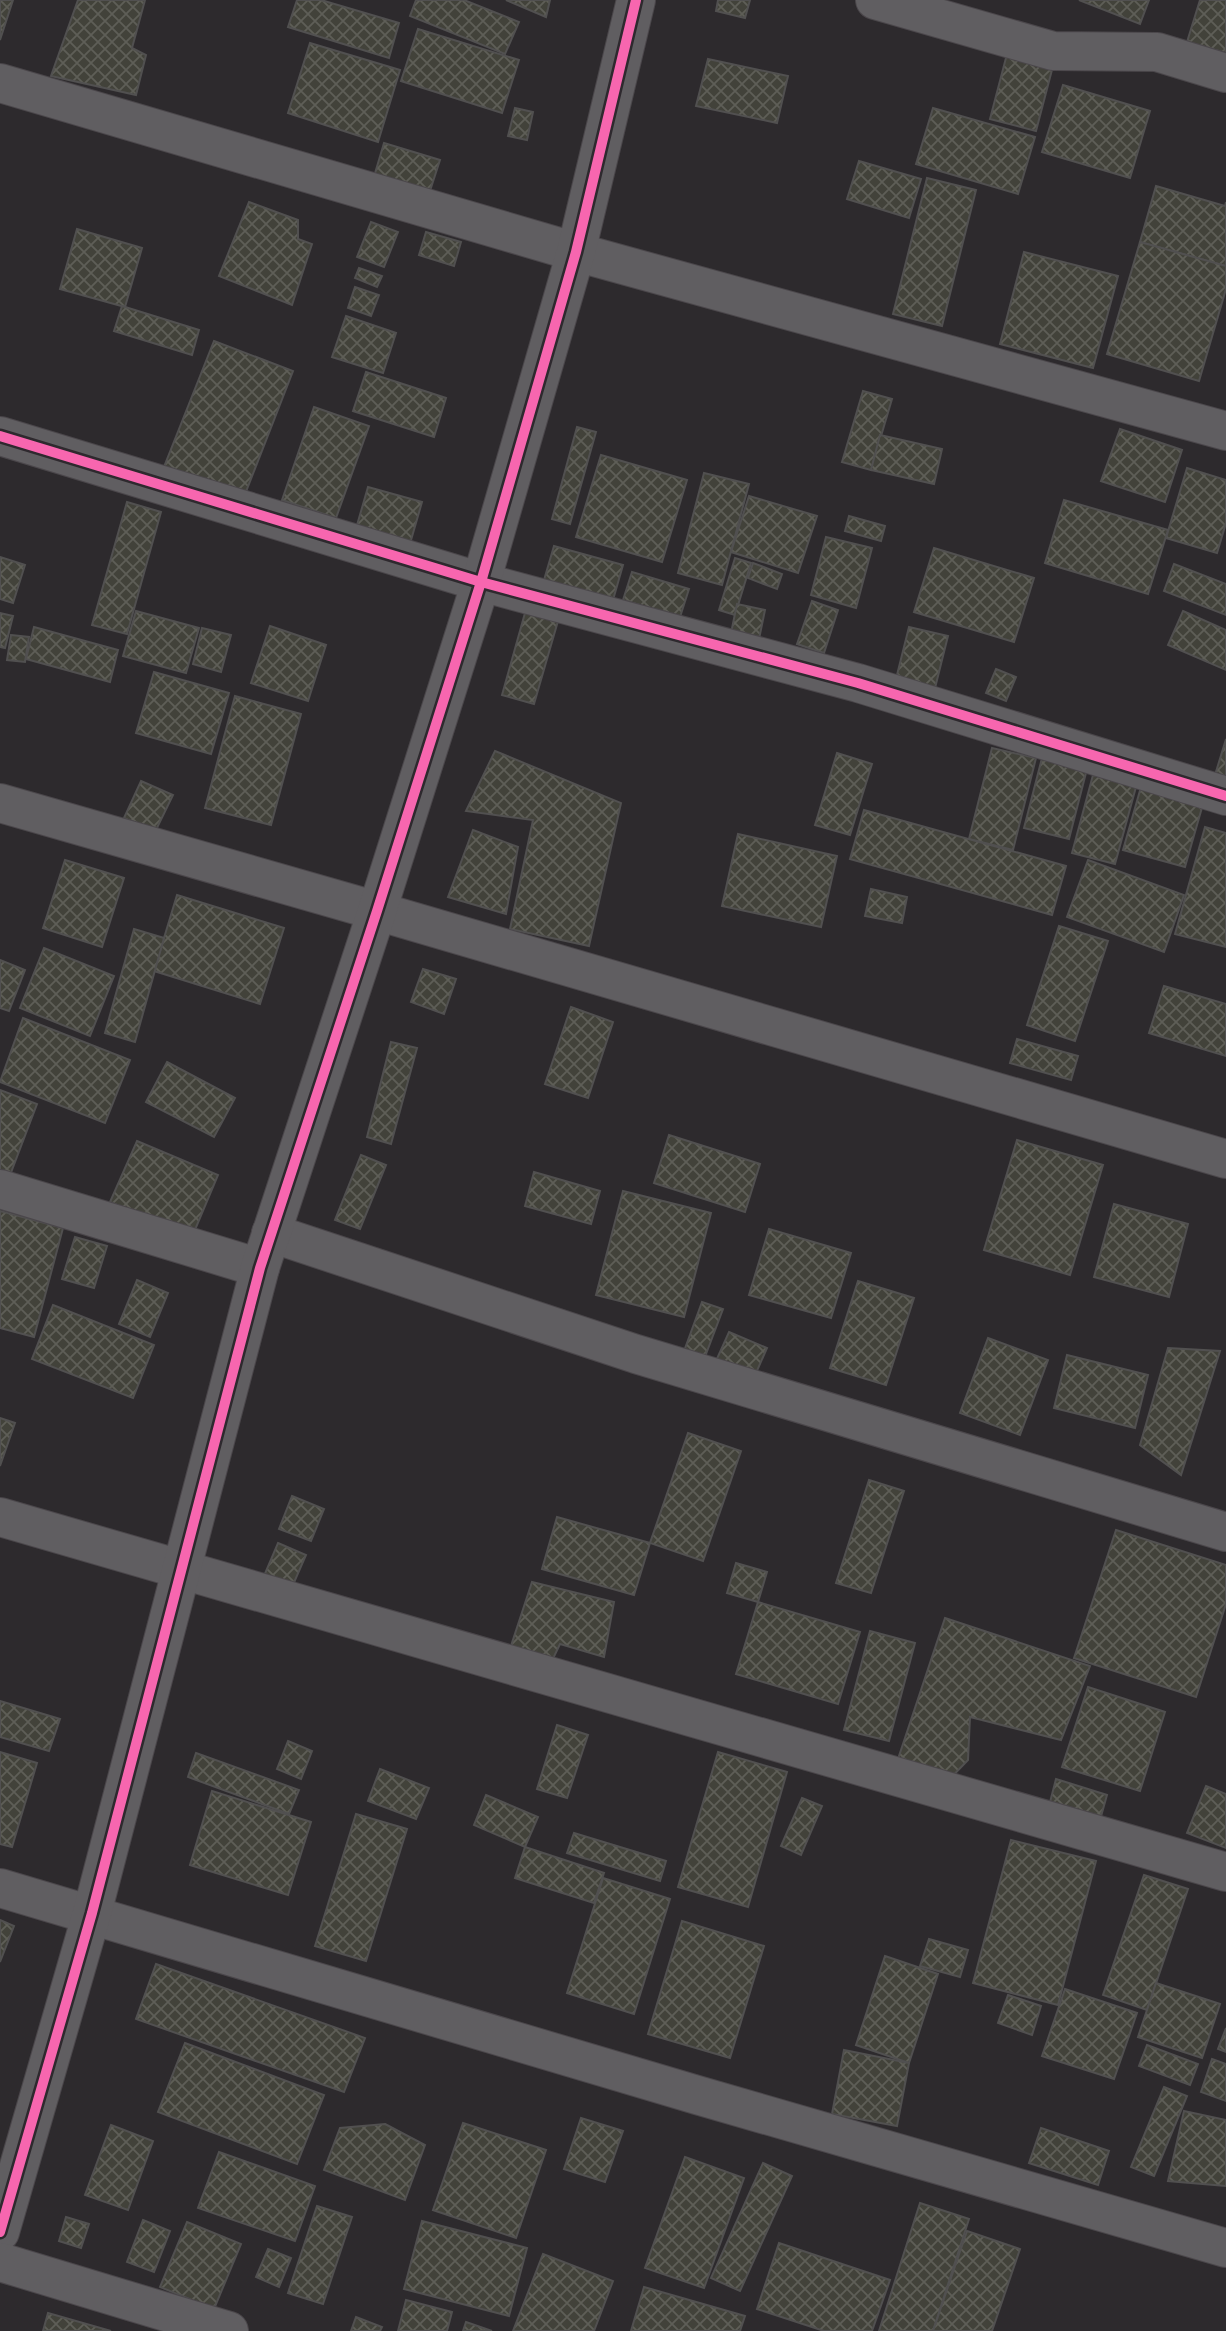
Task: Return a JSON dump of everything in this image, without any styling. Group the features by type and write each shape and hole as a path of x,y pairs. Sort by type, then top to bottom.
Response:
{"street":[{"path":"0,2232 92,1913 266,1251 481,582 576,252 636,0"},
{"path":"874,0 1053,51 1157,52 1226,73"},
{"path":"0,83 576,252 1226,431"},
{"path":"0,436 481,582 858,683 1226,796"},
{"path":"0,803 1226,1159"},
{"path":"0,1189 266,1251 636,1354 1226,1532"},
{"path":"0,1517 1226,1872"},
{"path":"0,1888 92,1913 697,2095 1226,2248"},
{"path":"0,2262 229,2331"}],"building":[{"path":"0,0 13,0 0,40"},
{"path":"78,0 145,0 132,48 146,55 136,95 51,76"},
{"path":"297,0 321,0 399,23 389,58 288,27"},
{"path":"416,0 464,0 519,22 505,54 410,16"},
{"path":"506,0 550,0 546,17"},
{"path":"718,0 750,0 745,18 716,11"},
{"path":"1079,0 1149,0 1140,24"},
{"path":"1200,0 1226,0 1226,53 1187,42"},
{"path":"418,29 519,60 502,113 401,81"},
{"path":"310,43 400,70 378,142 288,113"},
{"path":"1007,54 1053,66 1036,131 990,119"},
{"path":"708,59 788,76 777,123 696,106"},
{"path":"1063,85 1150,111 1130,178 1042,152"},
{"path":"515,108 533,112 527,140 508,136"},
{"path":"933,108 1035,137 1018,194 916,164"},
{"path":"384,143 440,160 428,197 373,180"},
{"path":"859,161 921,179 909,218 847,199"},
{"path":"927,178 976,190 942,326 893,314"},
{"path":"1156,186 1225,206 1226,202 1226,266 1140,242"},
{"path":"249,202 298,220 298,239 312,244 292,305 219,276"},
{"path":"371,222 398,232 384,267 357,257"},
{"path":"77,229 142,248 125,307 60,289"},
{"path":"426,232 461,242 454,266 419,255"},
{"path":"1140,242 1226,266 1226,289 1199,381 1107,354"},
{"path":"1024,252 1118,276 1093,368 1000,344"},
{"path":"359,268 382,276 377,287 355,278"},
{"path":"355,287 379,295 371,316 348,308"},
{"path":"122,306 199,330 192,355 114,331"},
{"path":"346,316 396,333 383,373 332,357"},
{"path":"214,341 293,371 242,502 162,472"},
{"path":"366,372 446,398 434,437 353,411"},
{"path":"863,391 892,399 871,470 842,462"},
{"path":"314,407 369,426 336,518 282,500"},
{"path":"577,427 596,432 570,524 552,519"},
{"path":"1120,429 1182,450 1165,502 1101,481"},
{"path":"880,435 942,449 934,484 871,470"},
{"path":"601,455 687,480 662,562 576,537"},
{"path":"1187,468 1226,480 1226,523 1217,553 1166,538"},
{"path":"704,473 749,484 722,585 678,573"},
{"path":"368,487 422,502 407,554 353,539"},
{"path":"749,496 817,516 798,573 731,552"},
{"path":"1064,500 1168,530 1148,594 1045,563"},
{"path":"127,502 161,512 127,634 92,625"},
{"path":"849,516 885,526 881,541 845,531"},
{"path":"826,537 872,548 856,608 811,595"},
{"path":"554,546 623,565 613,600 544,580"},
{"path":"934,548 1034,578 1014,642 914,612"},
{"path":"0,557 25,565 13,603 0,599"},
{"path":"735,558 751,563 735,615 719,610"},
{"path":"753,563 782,574 777,589 748,578"},
{"path":"1174,564 1226,584 1226,615 1164,591"},
{"path":"632,572 689,589 680,617 623,600"},
{"path":"812,601 838,610 824,653 797,644"},
{"path":"737,604 765,610 758,644 730,638"},
{"path":"136,611 199,628 186,673 123,656"},
{"path":"1183,611 1226,630 1226,670 1168,645"},
{"path":"0,613 13,616 5,648 0,647"},
{"path":"525,613 558,621 534,704 502,695"},
{"path":"270,626 326,645 308,701 251,683"},
{"path":"34,627 118,650 110,682 26,659"},
{"path":"909,627 948,636 933,696 894,687"},
{"path":"202,628 231,635 221,672 193,664"},
{"path":"11,635 29,637 25,662 7,660"},
{"path":"996,669 1016,677 1006,701 986,693"},
{"path":"154,672 229,693 211,754 136,733"},
{"path":"235,696 301,714 271,825 205,808"},
{"path":"1226,739 1226,778 1215,775"},
{"path":"992,748 1036,758 1013,850 969,839"},
{"path":"495,751 621,803 589,946 510,929 533,820 466,811"},
{"path":"837,753 872,764 850,835 815,825"},
{"path":"1042,758 1087,769 1069,839 1024,828"},
{"path":"1093,775 1136,787 1115,864 1072,853"},
{"path":"141,781 173,795 155,832 124,818"},
{"path":"1141,787 1203,804 1185,867 1123,850"},
{"path":"864,810 1066,866 1052,915 850,859"},
{"path":"1205,827 1226,833 1226,947 1175,934"},
{"path":"473,830 518,847 506,914 448,897"},
{"path":"738,834 837,856 821,927 722,906"},
{"path":"65,860 124,878 102,947 43,928"},
{"path":"1088,860 1184,895 1164,952 1067,917"},
{"path":"871,889 907,897 902,923 865,916"},
{"path":"177,895 284,928 260,1004 154,971"},
{"path":"1059,926 1108,941 1075,1041 1027,1025"},
{"path":"134,929 164,938 135,1042 105,1033"},
{"path":"44,948 114,976 90,1036 20,1008"},
{"path":"0,960 25,970 9,1011 0,1008"},
{"path":"423,969 456,979 444,1014 411,1002"},
{"path":"1164,986 1226,1004 1226,1056 1149,1033"},
{"path":"571,1007 613,1022 588,1098 545,1084"},
{"path":"23,1018 130,1060 105,1123 0,1082"},
{"path":"1017,1039 1078,1056 1071,1080 1010,1063"},
{"path":"391,1042 417,1048 391,1144 367,1137"},
{"path":"167,1062 235,1098 214,1137 146,1102"},
{"path":"0,1090 37,1104 7,1183 0,1181"},
{"path":"669,1135 760,1164 745,1212 654,1183"},
{"path":"1017,1140 1103,1165 1070,1275 984,1250"},
{"path":"137,1141 218,1175 192,1237 110,1202"},
{"path":"361,1155 386,1165 360,1229 335,1220"},
{"path":"534,1172 600,1191 591,1224 525,1206"},
{"path":"623,1191 711,1213 684,1317 596,1295"},
{"path":"1114,1204 1188,1224 1169,1297 1094,1277"},
{"path":"0,1211 63,1228 34,1337 0,1328"},
{"path":"769,1229 851,1253 831,1318 749,1295"},
{"path":"75,1237 107,1246 94,1288 62,1279"},
{"path":"137,1280 168,1293 150,1337 119,1324"},
{"path":"858,1281 914,1298 886,1385 830,1368"},
{"path":"702,1302 723,1309 703,1362 683,1354"},
{"path":"53,1305 154,1345 133,1398 32,1359"},
{"path":"729,1332 767,1348 749,1389 711,1372"},
{"path":"988,1338 1048,1360 1020,1435 960,1413"},
{"path":"1168,1348 1220,1351 1181,1475 1140,1445"},
{"path":"1067,1355 1148,1375 1135,1428 1054,1408"},
{"path":"0,1418 15,1423 0,1466"},
{"path":"688,1433 741,1451 703,1561 650,1543"},
{"path":"869,1480 904,1491 871,1593 836,1583"},
{"path":"292,1496 324,1509 311,1541 279,1529"},
{"path":"557,1517 650,1543 634,1595 542,1569"},
{"path":"1116,1530 1226,1565 1226,1604 1196,1697 1074,1658"},
{"path":"278,1543 306,1555 289,1594 261,1583"},
{"path":"736,1563 767,1572 758,1602 727,1593"},
{"path":"532,1582 614,1602 604,1657 560,1644 550,1665 507,1658"},
{"path":"758,1602 860,1632 838,1704 736,1674"},
{"path":"945,1618 1090,1666 1061,1740 970,1717 968,1760 940,1789 895,1768"},
{"path":"870,1631 915,1643 889,1741 844,1730"},
{"path":"1088,1687 1165,1712 1140,1791 1062,1767"},
{"path":"0,1701 60,1719 49,1751 0,1737"},
{"path":"557,1725 588,1735 567,1798 537,1789"},
{"path":"288,1741 312,1751 301,1779 277,1769"},
{"path":"0,1752 37,1763 12,1847 0,1844"},
{"path":"718,1752 787,1772 748,1907 678,1887"},
{"path":"196,1753 299,1790 289,1814 188,1777"},
{"path":"380,1769 429,1788 416,1819 368,1801"},
{"path":"1056,1779 1107,1795 1100,1820 1049,1806"},
{"path":"1206,1786 1226,1794 1226,1848 1187,1833"},
{"path":"212,1791 311,1822 288,1895 190,1865"},
{"path":"486,1795 538,1817 525,1847 474,1825"},
{"path":"802,1798 822,1806 801,1855 781,1846"},
{"path":"356,1814 407,1829 366,1961 315,1946"},
{"path":"574,1833 666,1861 660,1881 567,1853"},
{"path":"1011,1840 1096,1861 1058,2005 973,1983"},
{"path":"525,1847 604,1873 594,1903 515,1878"},
{"path":"1144,1875 1188,1889 1147,2010 1103,1995"},
{"path":"603,1878 670,1899 634,2014 567,1993"},
{"path":"0,1920 14,1926 0,1962"},
{"path":"682,1921 764,1946 730,2058 648,2034"},
{"path":"929,1939 968,1950 960,1977 920,1966"},
{"path":"885,1956 938,1974 909,2063 856,2045"},
{"path":"156,1964 365,2038 344,2092 136,2019"},
{"path":"1156,1983 1220,2004 1202,2058 1138,2037"},
{"path":"1065,1989 1137,2013 1114,2079 1042,2056"},
{"path":"1008,1995 1041,2006 1032,2035 998,2023"},
{"path":"1226,2028 1226,2052 1218,2049"},
{"path":"185,2043 324,2095 297,2164 158,2112"},
{"path":"1147,2045 1198,2064 1190,2085 1139,2066"},
{"path":"844,2050 909,2063 897,2126 832,2114"},
{"path":"1212,2059 1226,2064 1226,2101 1201,2092"},
{"path":"1164,2087 1187,2096 1154,2176 1131,2167"},
{"path":"1184,2111 1226,2120 1226,2186 1168,2181"},
{"path":"581,2118 623,2131 605,2182 564,2169"},
{"path":"463,2123 546,2150 516,2238 433,2210"},
{"path":"385,2124 425,2145 405,2200 324,2170 340,2128"},
{"path":"111,2125 153,2141 128,2210 85,2195"},
{"path":"1041,2128 1109,2151 1098,2185 1029,2163"},
{"path":"219,2152 315,2186 295,2241 198,2208"},
{"path":"685,2157 744,2178 704,2288 645,2268"},
{"path":"763,2163 792,2176 740,2291 711,2278"},
{"path":"920,2203 969,2219 933,2331 879,2331"},
{"path":"317,2206 352,2217 323,2304 288,2293"},
{"path":"66,2217 89,2224 81,2248 59,2241"},
{"path":"143,2220 170,2231 154,2272 127,2262"},
{"path":"422,2221 527,2248 509,2316 404,2289"},
{"path":"187,2222 241,2244 214,2309 160,2287"},
{"path":"967,2231 1020,2249 992,2331 933,2331"},
{"path":"779,2243 890,2280 872,2331 824,2331 757,2309"},
{"path":"268,2249 291,2258 279,2287 256,2277"},
{"path":"543,2254 613,2281 594,2331 513,2331"},
{"path":"644,2287 745,2316 740,2331 631,2331"},
{"path":"406,2300 452,2312 447,2331 398,2331"},
{"path":"48,2313 111,2331 43,2331"},
{"path":"356,2317 382,2327 380,2331 351,2331"},
{"path":"466,2322 492,2331 463,2331"}],"cycle path":[{"path":"0,2232 92,1913 260,1268 481,582 576,252 636,0"},
{"path":"0,436 481,582 858,683 1226,796"}]}
